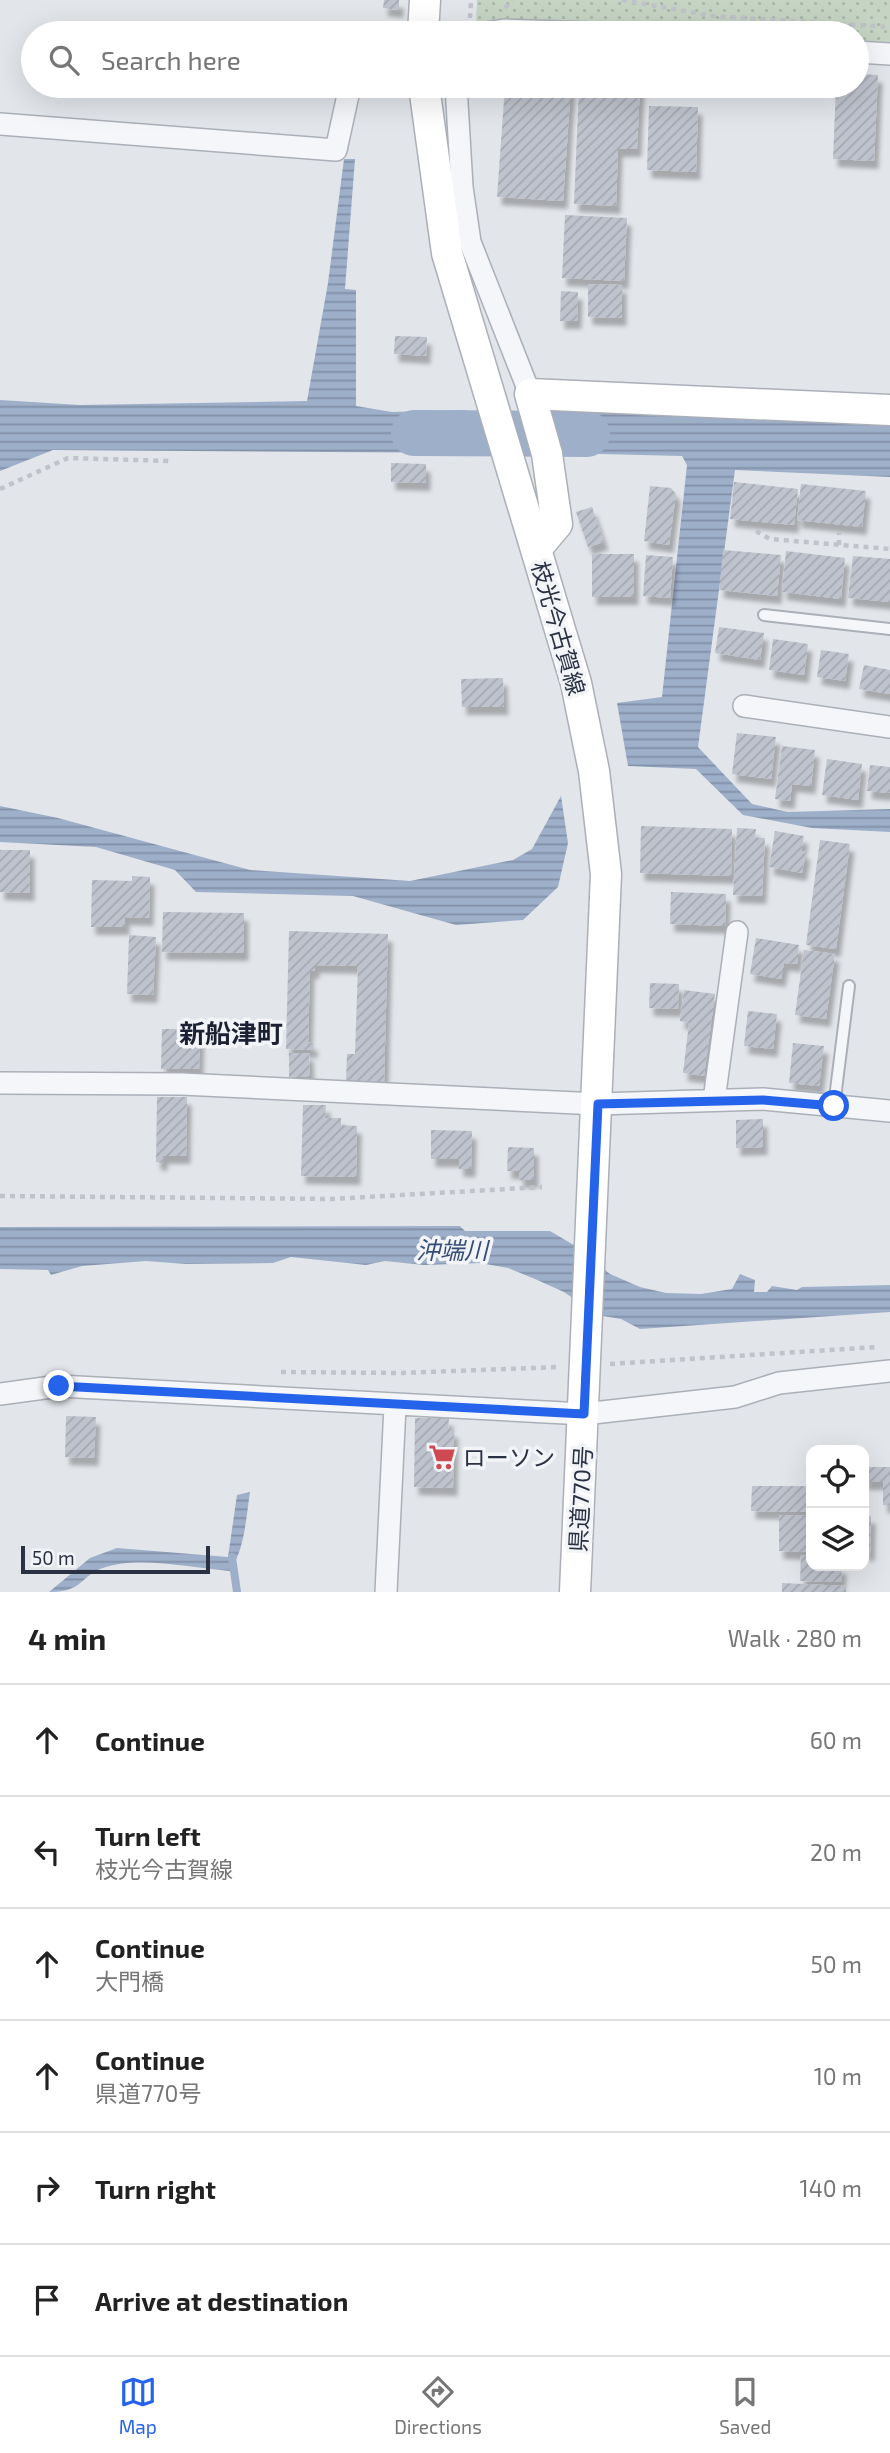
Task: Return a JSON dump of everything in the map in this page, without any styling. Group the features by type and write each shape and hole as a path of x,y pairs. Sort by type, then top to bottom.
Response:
{"main road":[{"path":"424,21 425,0"},
{"name":"枝光今古賀線","path":"425,98 435,183 447,253 576,682 594,771 606,874 594,1184"},
{"path":"536,549 557,524 547,454 531,401 890,410"},
{"name":"県道770号","path":"575,1592 594,1184"}],"street":[{"path":"869,53 890,54"},
{"path":"0,124 336,150 347,98"},
{"path":"457,98 462,187 470,242 531,401"},
{"path":"744,706 890,727"},
{"path":"714,1100 737,932"},
{"path":"0,1083 182,1084 598,1104 763,1100 890,1111"},
{"path":"0,1394 59,1386 584,1414 735,1397 779,1383 890,1371"},
{"path":"386,1592 396,1406"}],"lane":[{"path":"764,615 890,629"},
{"path":"834,1106 849,986"}],"path":[{"path":"622,0 713,16 793,21"},
{"path":"869,26 890,27"},
{"path":"0,489 68,458 170,461"},
{"path":"756,531 770,540 890,549"},
{"path":"839,532 839,545"},
{"path":"0,1196 332,1199 542,1187"},
{"path":"278,1372 401,1373 585,1365 890,1346"}],"green space":[{"path":"477,0 890,0 890,42 869,41 869,21 476,21"}],"water":[{"path":"344,159 355,159 345,289 356,290 356,406 392,412 466,410 480,453 53,450 0,471 0,400 80,405 307,401 328,283"},
{"path":"558,409 890,426 890,477 735,470 698,747 752,804 788,812 890,809 890,832 812,828 743,815 696,769 628,766 617,703 662,697 687,465 682,456 561,453 551,412"},
{"path":"561,796 568,843 558,887 523,920 456,925 353,896 196,892 175,870 96,847 0,842 0,806 58,818 250,870 410,881 513,860 532,849"},
{"name":"沖端川","path":"460,1226 465,1231 550,1231 577,1247 610,1274 640,1287 666,1293 701,1294 732,1289 740,1274 755,1280 754,1292 767,1292 772,1286 797,1290 802,1287 890,1285 890,1312 640,1329 621,1319 597,1315 564,1292 535,1279 508,1268 480,1263 424,1265 385,1261 366,1265 291,1257 273,1263 186,1264 146,1261 82,1266 51,1275 48,1270 0,1269 0,1227"},
{"path":"250,1492 242,1543 230,1571 150,1563 119,1564 97,1570 69,1589 49,1592 90,1558 117,1548 228,1557 237,1495"}],"building":[{"path":"384,0 399,0 399,10 383,8"},
{"path":"869,75 878,75 874,161 833,159 836,98 869,98"},
{"path":"504,98 570,98 563,201 497,197"},
{"path":"578,98 639,98 637,149 618,149 616,206 574,204"},
{"path":"649,106 698,107 696,172 647,170"},
{"path":"565,215 627,218 624,281 562,278"},
{"path":"588,284 622,285 622,318 588,317"},
{"path":"561,291 578,292 577,321 560,321"},
{"path":"395,336 427,337 426,356 394,354"},
{"path":"391,463 426,464 426,483 391,482"},
{"path":"734,482 798,489 794,525 730,519"},
{"path":"801,484 866,491 862,527 797,520"},
{"path":"650,486 671,488 676,494 669,545 644,541"},
{"path":"592,507 604,542 588,547 576,512"},
{"path":"723,550 781,555 777,596 719,590"},
{"path":"786,551 845,558 841,599 782,592"},
{"path":"592,554 634,554 634,597 592,597"},
{"path":"646,555 673,557 670,598 643,596"},
{"path":"853,556 890,559 890,602 848,598"},
{"path":"719,627 764,633 760,660 715,653"},
{"path":"773,639 808,644 804,675 769,670"},
{"path":"821,650 849,654 845,681 817,677"},
{"path":"864,665 890,670 890,694 859,689"},
{"path":"503,678 504,707 462,707 461,679"},
{"path":"737,733 776,737 771,779 732,774"},
{"path":"782,746 815,750 811,786 792,784 790,801 775,799"},
{"path":"827,759 862,764 858,800 822,795"},
{"path":"870,765 890,767 890,793 867,791"},
{"path":"641,826 732,829 731,876 640,873"},
{"path":"737,828 756,829 755,838 765,838 762,896 733,895"},
{"path":"775,831 804,836 801,851 806,852 802,873 769,867"},
{"path":"820,840 850,844 836,949 806,945"},
{"path":"0,850 30,850 30,893 0,892"},
{"path":"132,876 150,877 149,918 125,917 125,927 91,927 92,880 132,881"},
{"path":"671,892 726,894 725,926 670,924"},
{"path":"163,912 244,913 244,953 162,952"},
{"path":"289,931 388,934 384,1083 346,1082 347,1054 355,1054 358,966 315,965 315,971 310,971 308,1042 313,1043 313,1050 286,1049"},
{"path":"129,935 156,937 153,995 127,994"},
{"path":"756,938 799,945 797,964 784,963 781,979 750,974"},
{"path":"804,950 835,954 826,1019 795,1015"},
{"path":"650,983 679,984 678,1009 649,1008"},
{"path":"684,990 715,994 704,1076 683,1073 689,1023 680,1021"},
{"path":"748,1011 777,1014 773,1049 744,1046"},
{"path":"162,1029 200,1029 199,1069 161,1069"},
{"path":"793,1043 824,1046 819,1086 789,1083"},
{"path":"289,1053 309,1053 310,1077 289,1077"},
{"path":"157,1097 187,1097 186,1156 163,1156 163,1163 156,1162"},
{"path":"303,1105 326,1105 325,1118 341,1118 341,1125 357,1126 356,1177 301,1176"},
{"path":"763,1119 763,1147 736,1148 736,1120"},
{"path":"431,1130 472,1131 471,1169 459,1169 459,1159 431,1159"},
{"path":"508,1147 534,1148 534,1180 519,1180 519,1171 507,1171"},
{"path":"66,1416 96,1417 94,1458 65,1457"},
{"path":"415,1418 449,1418 448,1430 454,1430 453,1488 414,1487"},
{"path":"869,1467 890,1467 890,1506 883,1505 883,1482 869,1482"},
{"path":"752,1486 806,1486 806,1512 751,1511"},
{"path":"779,1515 806,1516 806,1552 779,1551"},
{"path":"869,1516 871,1516 869,1553"},
{"path":"801,1555 806,1555 806,1571 842,1571 841,1582 800,1581"},
{"path":"782,1583 846,1586 846,1592 782,1592"}],"waterway":[{"path":"414,433 587,434"},
{"path":"232,1557 237,1592"}],"place":[{"name":"ローソン","path":"442,1457"}],"district":[{"name":"新船津町","path":"231,1032"}],"route":[{"path":"59,1386 584,1414 598,1104 763,1100 834,1106"}]}
